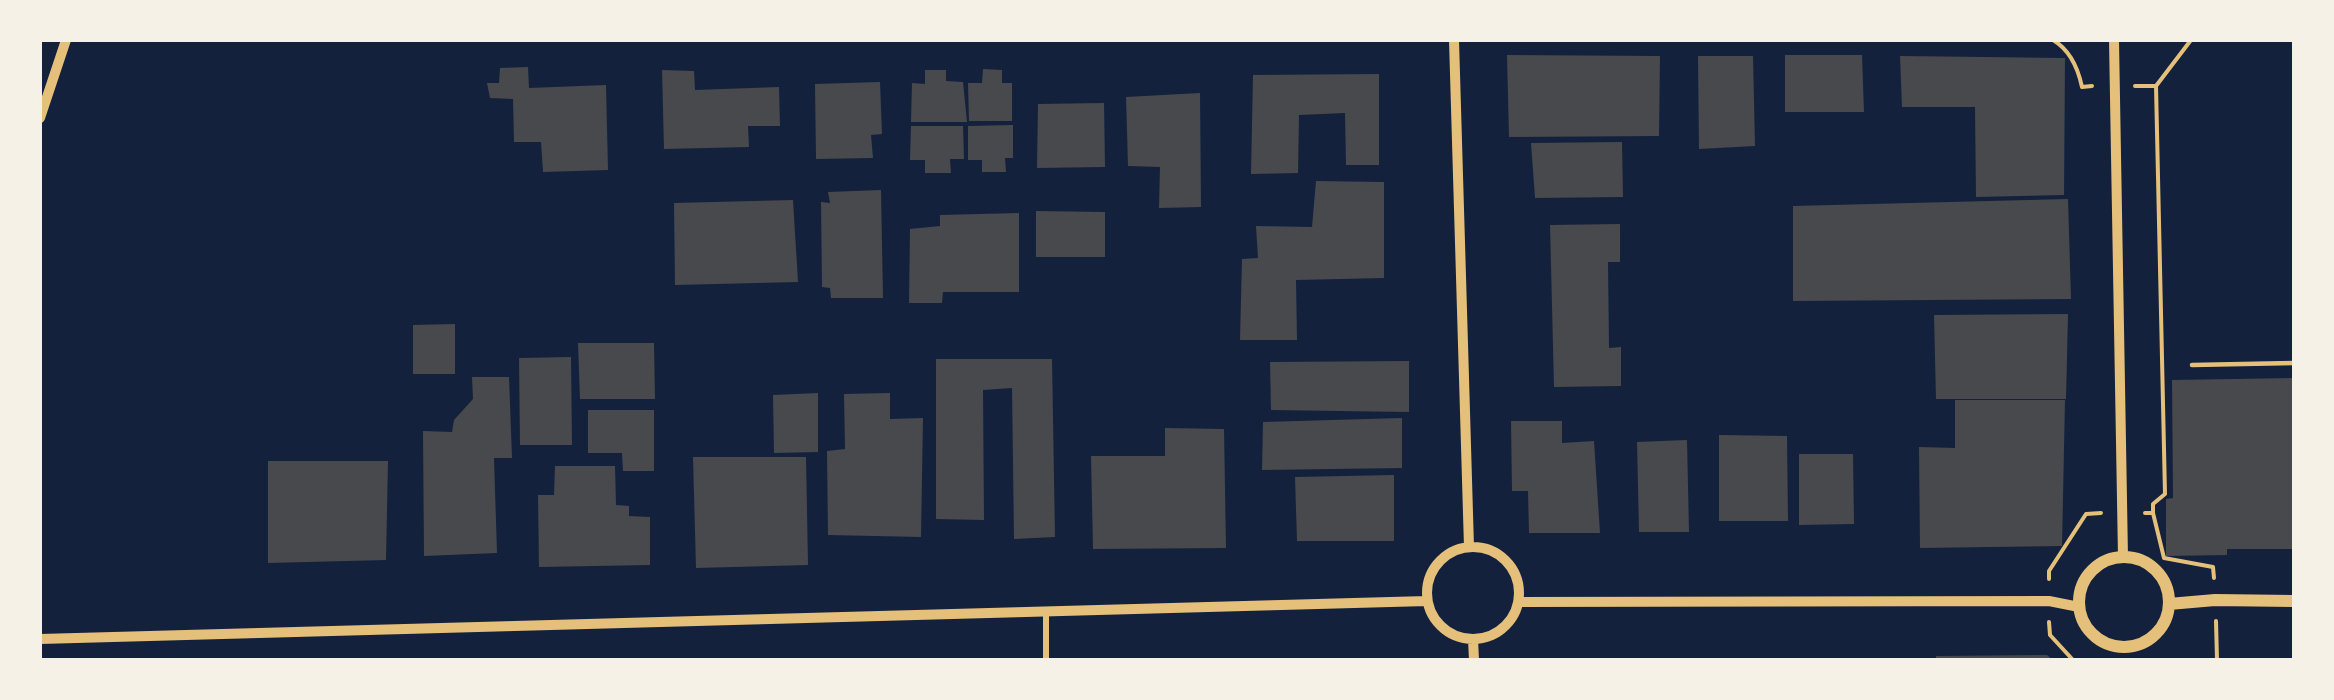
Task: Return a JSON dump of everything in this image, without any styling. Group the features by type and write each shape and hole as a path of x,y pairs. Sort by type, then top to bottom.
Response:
{"main road":[{"path":"2123,557 2137,559 2156,571 2167,590 2169,604 2166,618 2154,634 2124,653 2089,631 2082,620 2079,607 2080,592 2085,579 2095,567 2108,560 2123,557"},
{"path":"2169,604 2215,600 2294,601"}],"street":[{"path":"40,118 66,40"},
{"path":"1454,40 1469,547"},
{"path":"2114,40 2123,557"},
{"path":"1460,548 1490,550 1504,558 1514,571 1518,586 1518,602 1513,616 1502,629 1489,637 1459,638 1445,631 1435,620 1427,601 1428,578 1436,565 1447,555 1460,548"},
{"path":"40,639 1427,601"},
{"path":"1518,602 2049,601 2079,607"},
{"path":"1046,611 1046,660"},
{"path":"1473,639 1474,660"}],"lane":[{"path":"2192,365 2294,363"}],"path":[{"path":"2153,513 2153,504 2165,494 2156,86 2191,40"}],"building":[{"path":"1507,55 1660,56 1659,136 1509,137"},
{"path":"1785,55 1862,55 1864,112 1785,112"},
{"path":"1698,56 1753,56 1755,146 1699,149"},
{"path":"1900,56 2065,58 2064,195 1976,197 1975,107 1902,107"},
{"path":"528,67 529,88 606,85 608,170 543,172 541,142 514,142 513,99 490,98 487,83 499,83 500,68"},
{"path":"983,69 1002,70 1002,83 1012,83 1012,121 969,121 968,83 982,83"},
{"path":"662,70 694,71 695,90 779,87 780,126 748,126 749,147 664,149"},
{"path":"925,70 946,70 946,81 963,82 967,122 911,122 912,83 925,84"},
{"path":"1379,74 1379,165 1346,165 1345,113 1299,115 1298,173 1251,174 1253,75"},
{"path":"880,82 882,134 871,135 873,158 816,159 815,84"},
{"path":"1200,93 1201,207 1159,208 1160,167 1128,166 1126,97"},
{"path":"1104,103 1105,167 1037,168 1038,104"},
{"path":"1013,125 1013,158 1005,158 1006,172 982,172 982,160 968,160 968,126"},
{"path":"911,126 963,126 964,159 950,159 951,173 925,173 925,160 910,160"},
{"path":"1622,142 1623,197 1535,198 1531,143"},
{"path":"1316,181 1384,182 1384,278 1296,280 1297,340 1240,340 1242,259 1258,258 1256,226 1312,227"},
{"path":"881,190 883,298 831,298 830,288 822,287 821,202 830,203 828,192"},
{"path":"2068,199 2071,299 1793,301 1793,206"},
{"path":"793,200 798,282 675,285 674,203"},
{"path":"1036,211 1105,212 1105,257 1036,257"},
{"path":"1019,213 1019,292 943,292 942,303 909,303 910,229 940,226 940,215"},
{"path":"1620,224 1620,262 1608,262 1609,348 1621,347 1621,386 1554,387 1550,225"},
{"path":"2068,314 2066,399 1936,399 1934,315"},
{"path":"455,324 455,374 413,374 413,325"},
{"path":"578,343 654,343 655,399 580,399"},
{"path":"571,357 572,445 520,445 519,358"},
{"path":"936,359 1052,359 1055,537 1014,539 1012,388 983,390 984,520 936,519"},
{"path":"1409,361 1409,412 1271,410 1270,362"},
{"path":"472,377 509,377 512,458 494,458 497,553 424,556 423,431 452,432 454,420 473,399"},
{"path":"2294,378 2294,549 2227,549 2227,555 2166,556 2166,499 2173,498 2172,380"},
{"path":"818,393 818,452 774,453 773,395"},
{"path":"890,393 890,419 923,418 921,537 828,535 827,451 845,449 844,394"},
{"path":"1955,400 2065,400 2062,546 1920,548 1919,447 1955,448"},
{"path":"588,410 654,410 654,471 623,471 622,453 588,453"},
{"path":"1402,418 1402,468 1262,470 1263,422"},
{"path":"1511,421 1562,421 1562,443 1594,441 1600,533 1529,533 1528,491 1512,491"},
{"path":"1165,428 1224,429 1226,548 1093,549 1091,456 1165,456"},
{"path":"1719,435 1787,436 1788,521 1719,521"},
{"path":"1687,440 1689,532 1639,532 1637,442"},
{"path":"1799,454 1853,454 1854,524 1799,525"},
{"path":"693,457 806,457 808,565 696,568"},
{"path":"268,461 388,461 386,560 268,563"},
{"path":"555,466 615,466 616,505 629,506 629,516 650,517 650,565 539,567 538,495 554,495"},
{"path":"1394,475 1394,541 1297,541 1295,477"},
{"path":"2047,655 2053,660 1936,660 1936,656"}]}
